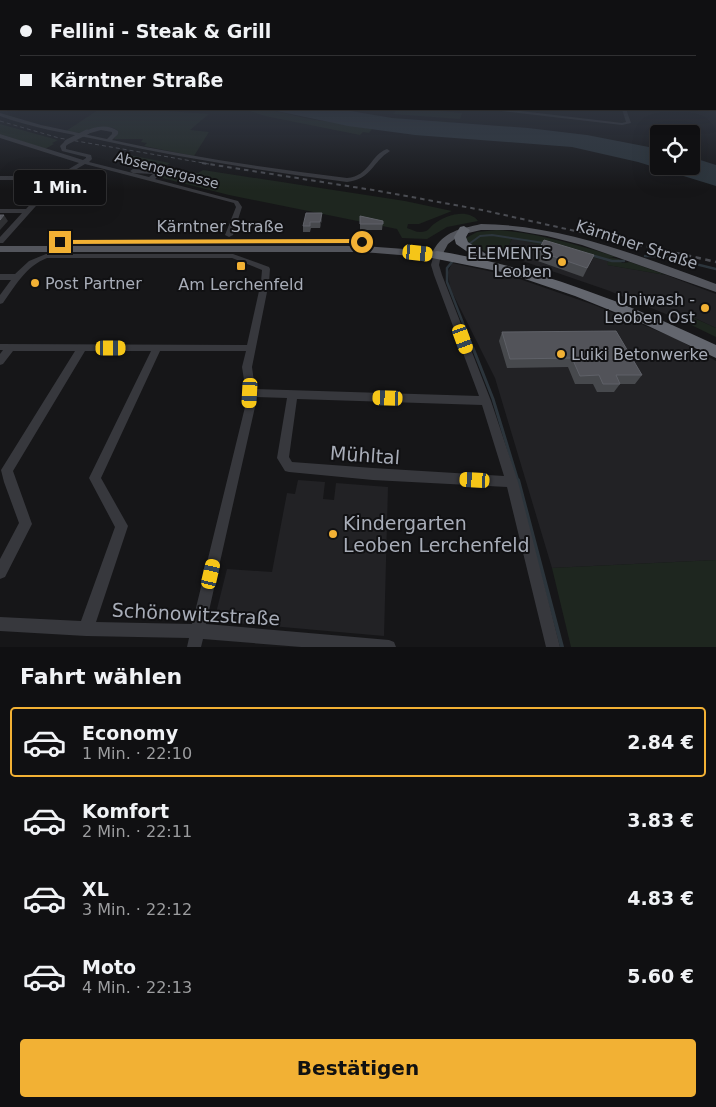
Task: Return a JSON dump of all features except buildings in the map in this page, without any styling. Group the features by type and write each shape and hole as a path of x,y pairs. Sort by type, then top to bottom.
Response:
{"highway":[{"path":"464,230 460,237 462,244 480,254"},
{"path":"439,251 480,254 518,264 594,289 645,309 716,342"},
{"path":"439,251 589,295 649,320 716,352"}],"main road":[{"name":"Kärntner Straße","path":"464,230 487,226 522,229 590,244 716,288"},
{"path":"439,251 448,238 464,230"},
{"name":"Kärntner Straße","path":"0,242 342,241 402,243 439,251"},
{"name":"Kärntner Straße","path":"0,249 363,249 439,251"}],"street":[{"path":"56,129 215,160 347,180 357,180 364,176 382,153 387,152"},
{"path":"0,242 58,178 89,159 88,156 64,150 63,146 66,142 95,129"},
{"path":"108,140 115,134 112,129"},
{"name":"Absengergasse","path":"0,136 84,163 121,170 236,202 239,207 229,235"},
{"path":"0,178 58,178"},
{"path":"0,211 28,210"},
{"path":"439,251 435,265 486,401 512,482 554,647"},
{"path":"0,301 18,277 34,261 46,256 233,256 261,266 266,270 247,367 250,407 194,647"},
{"path":"0,278 18,277"},
{"path":"0,361 5,348 250,348"},
{"path":"0,572 26,524 7,470 82,348"},
{"path":"86,628 122,526 95,478 157,348"},
{"path":"250,393 292,396 486,401"},
{"name":"Mühltal","path":"292,396 283,458 289,467 382,475 512,482"},
{"name":"Schönowitzstraße","path":"0,624 198,631 389,647"}],"shaded area":[{"path":"0,129 19,129 58,140 45,149 0,134"},
{"path":"69,129 96,129 82,133 66,131"},
{"path":"116,129 191,129 209,132 194,156 144,146 147,143 141,142 143,139 114,139 118,131"},
{"path":"331,129 372,129 369,133 363,132 360,135"},
{"path":"372,129 538,129 587,135 650,147 650,166 572,147 415,135"},
{"path":"124,154 170,163 161,169 118,158"},
{"path":"700,160 716,165 716,186 680,175 700,175"},
{"path":"171,168 198,173 203,170 405,201 452,211 419,224 408,224 407,228 418,232 426,231 439,221 457,214 469,215 478,221 447,227 427,239 402,238 397,229 229,195 158,177"},
{"path":"497,230 528,234 573,244 617,257 609,257 619,259 622,263 630,262 666,275 607,265 608,261 512,238 505,255 488,252 473,246 466,238 477,232"},
{"path":"512,238 608,261 608,265 666,275 716,294 716,328 686,314 683,321 607,290 505,255"},
{"path":"452,263 511,276 594,305 675,338 716,361 716,560 552,568 495,378 450,288 448,272"},
{"path":"685,314 716,328 716,337 683,321"},
{"name":"Kindergarten Leoben Lerchenfeld","path":"298,480 325,482 323,499 334,500 336,483 388,487 384,636 214,621 227,569 272,572 287,493 295,494"},
{"path":"716,560 716,647 571,647 552,568"}],"waterway":[{"path":"469,244 480,236 492,235 544,243"},
{"path":"591,255 612,261 624,261"},
{"path":"645,256 663,256 716,269"},
{"path":"452,262 447,268 447,282 473,349"},
{"path":"473,348 493,399 518,481"},
{"path":"518,480 562,647"}],"railway":[{"path":"28,129 59,138 209,164"},
{"path":"202,163 379,191 482,210 642,246"},
{"path":"637,244 716,262"}],"place":[{"name":"ELEMENTS Leoben","path":"562,262"},
{"name":"Am Lerchenfeld","path":"241,266"},
{"name":"Post Partner","path":"35,283"},
{"name":"Uniwash - Leoben Ost","path":"705,308"},
{"name":"Luiki Betonwerke","path":"561,354"},
{"name":"Kindergarten Leoben Lerchenfeld","path":"333,534"}],"route":[{"path":"60,242 362,242"}]}
